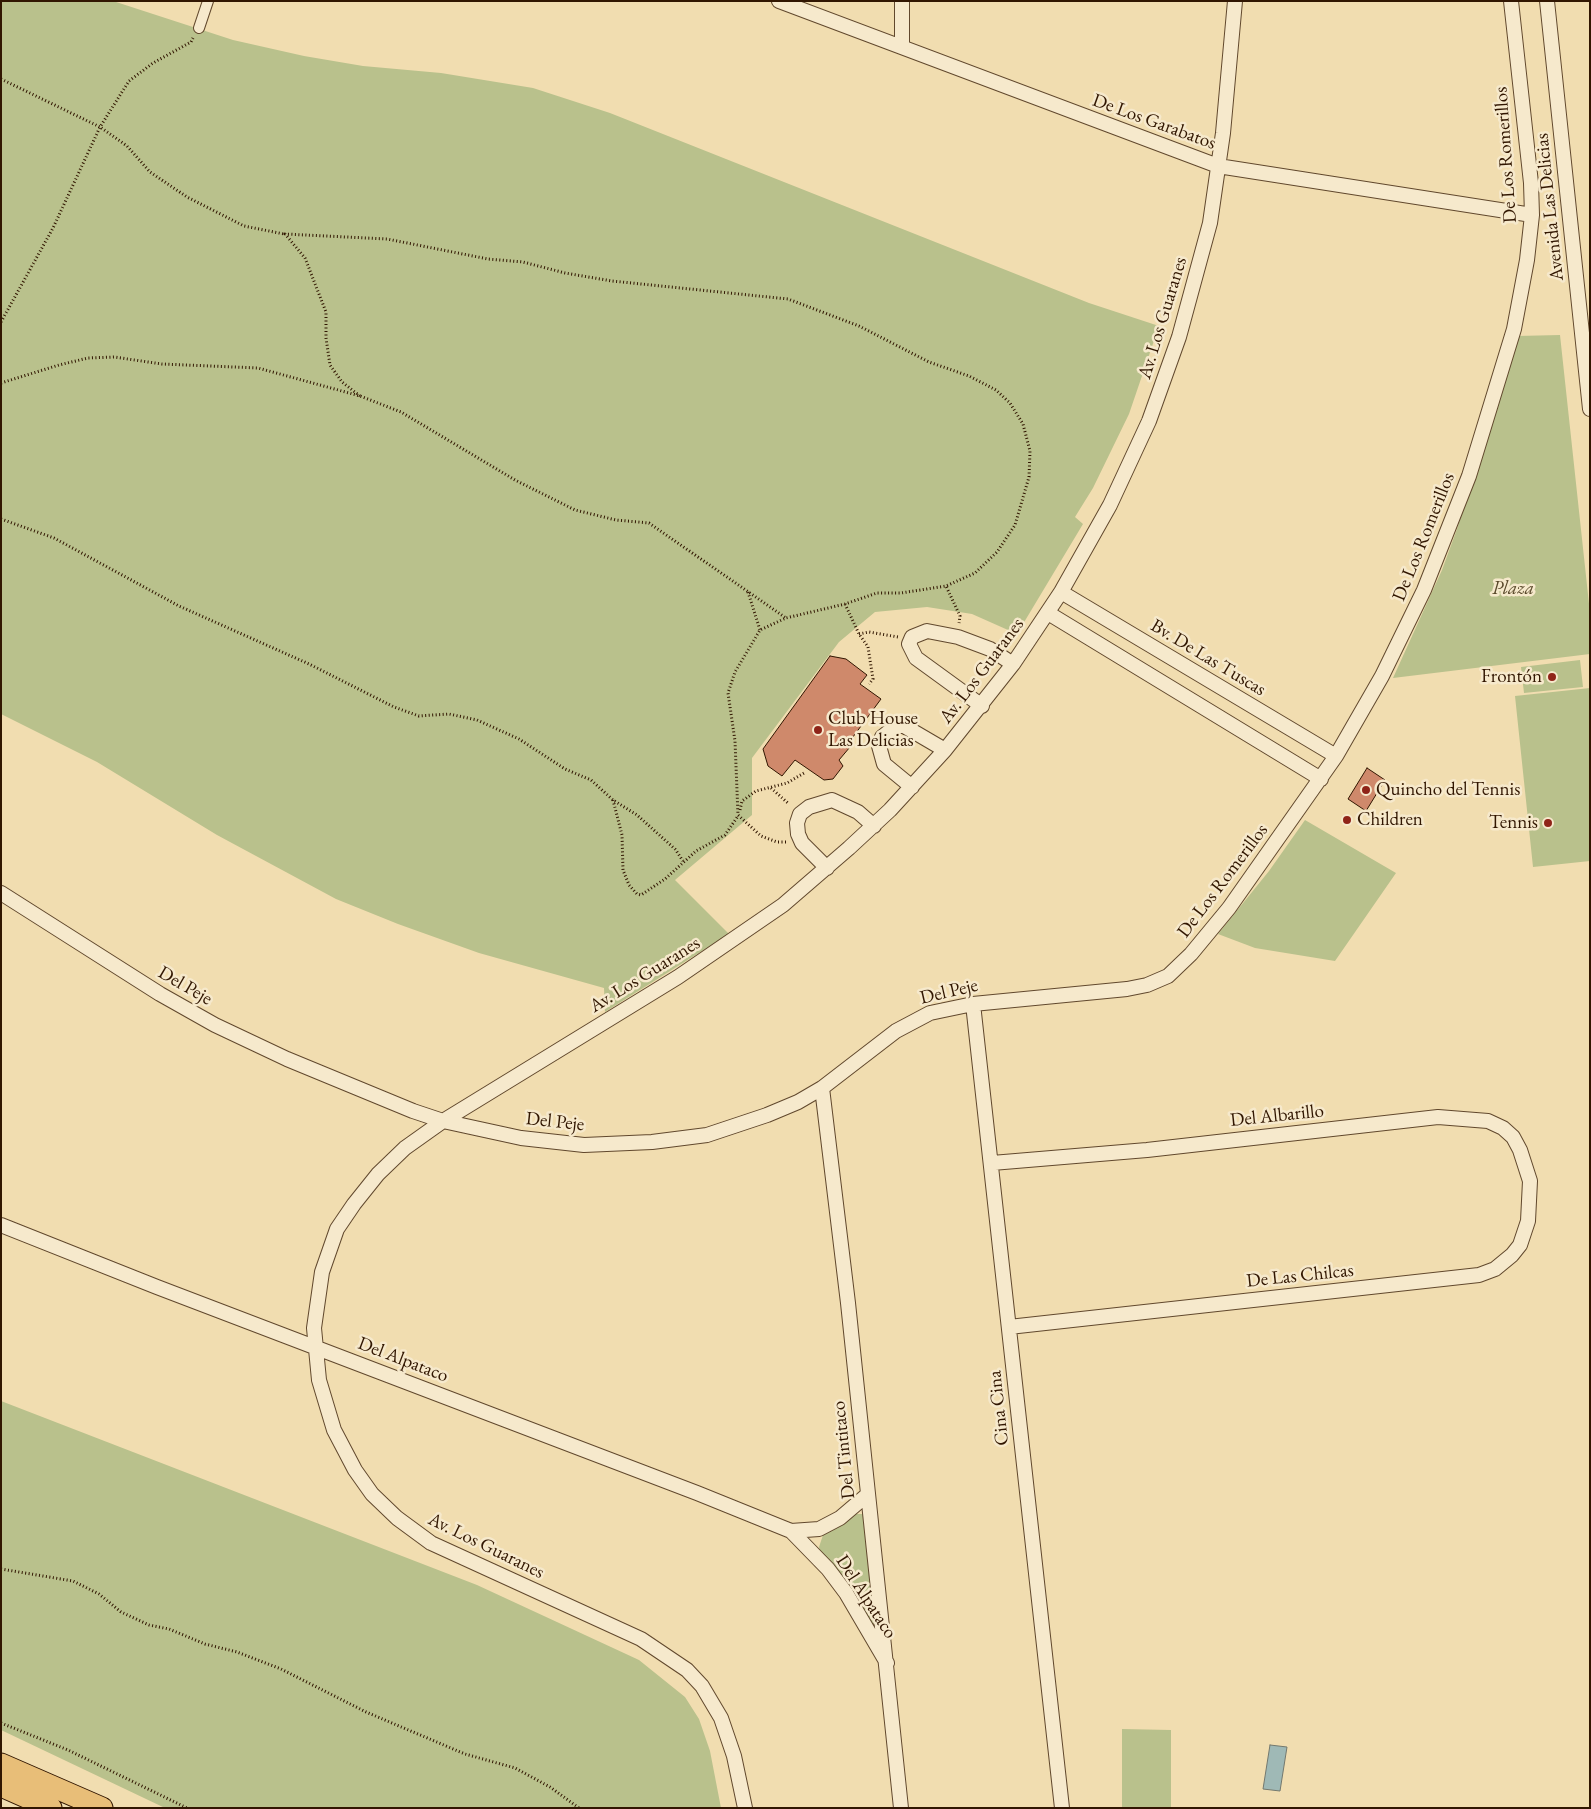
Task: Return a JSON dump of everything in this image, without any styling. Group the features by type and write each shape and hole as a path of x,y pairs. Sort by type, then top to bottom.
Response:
{"main road":[{"path":"1,1764 102,1808"},
{"path":"1,1786 51,1808"}],"street":[{"path":"199,28 208,1"},
{"name":"De Los Garabatos","path":"779,1 1218,166 1532,215"},
{"path":"902,1 902,47"},
{"name":"Av. Los Guaranes","path":"745,1808 734,1756 721,1718 707,1693 687,1670 642,1639 431,1543 396,1518 372,1494 355,1470 334,1430 319,1380 314,1346 315,1313 318,1288 329,1247 337,1230 354,1204 378,1174 421,1135 552,1056 712,955 783,905 827,868 874,826 912,787 982,706 1013,664 1061,592 1110,505 1149,421 1180,337 1197,279 1210,223 1231,58 1235,1"},
{"name":"De Los Romerillos","path":"1127,989 1147,985 1168,976 1191,954 1253,876 1321,779 1382,676 1424,590 1470,476 1514,330 1527,260 1532,215 1531,183 1511,1"},
{"name":"Avenida Las Delicias","path":"1547,1 1590,409"},
{"name":"Bv. De Las Tuscas","path":"1061,592 1336,756"},
{"path":"1048,613 1321,779"},
{"path":"982,706 916,658 911,652 910,641 912,637 927,631 958,637 990,649 1013,664"},
{"path":"912,787 884,764 879,746 882,737 896,726 904,726 945,750"},
{"path":"827,868 801,841 797,823 800,814 809,807 832,800 858,812 874,826"},
{"name":"Del Peje","path":"1,893 86,949 215,1025 287,1059 413,1111 443,1121 494,1133 548,1141 584,1144 652,1142 706,1134 735,1126 798,1102 822,1088 896,1031 930,1013 973,1004 1127,989"},
{"name":"Cina Cina","path":"973,1004 1062,1808"},
{"name":"Del Tintitaco","path":"822,1088 848,1303 901,1808"},
{"name":"Del Albarillo","path":"992,1163 1147,1150 1448,1118 1488,1121 1503,1128 1513,1137 1520,1150 1530,1182"},
{"name":"De Las Chilcas","path":"1009,1327 1479,1275 1495,1269 1512,1255 1520,1245 1528,1221 1530,1182"},
{"name":"Del Alpataco","path":"1,1225 156,1287 705,1496 791,1531 814,1554 846,1593 887,1664"},
{"name":"Del Alpataco","path":"791,1531 818,1529 840,1518 867,1495"},
{"path":"814,1554 818,1529"}],"path":[{"path":"1,322 53,228 100,127 129,81 153,63 190,42 199,28"},
{"path":"1,79 100,127 127,146 150,172 187,197 244,226 285,234 387,239 488,259 523,262 565,273 612,281 788,299 859,326 929,362 969,376 996,390 1010,403 1023,424 1030,451 1026,486 1015,525 997,552 974,573 946,586 901,593 877,593 845,604 786,618 760,630 735,672 728,693 735,741 738,815 761,836 777,842 801,841"},
{"path":"285,234 304,258 326,312 330,365 342,382 360,396"},
{"path":"1,383 88,358 114,357 162,364 258,368 360,396 401,412 515,480 576,510 616,520 649,523 786,618"},
{"path":"1,519 54,538 179,606 309,664 394,707 419,716 449,714 478,720 519,739 565,769 591,780 613,800 637,814 657,832 683,861"},
{"path":"946,586 960,616 958,637"},
{"path":"748,591 760,630"},
{"path":"845,604 859,634 868,647 873,678 869,684"},
{"path":"859,634 869,632 910,641"},
{"path":"613,800 622,835 623,870 628,885 637,894 641,895 650,890 696,851 725,835 738,815 742,801 756,791 772,788 804,773"},
{"path":"772,788 800,814"},
{"path":"1,1569 73,1580 100,1594 121,1612 149,1626 169,1629 205,1644 237,1652 281,1669 366,1712 465,1754 515,1768 550,1787 580,1808"},
{"path":"1,1723 68,1750 187,1808"}],"green space":[{"path":"1,1 113,1 233,40 304,56 363,66 441,73 533,88 610,113 1089,303 1159,326 1129,414 1093,488 1075,517 1083,524 1017,634 972,614 927,607 875,612 839,642 752,758 752,815 675,880 729,934 605,1012 604,988 479,953 336,899 217,835 97,762 1,714"},
{"name":"Plaza","path":"1560,335 1590,613 1590,654 1393,678 1442,570 1457,529 1517,336"},
{"name":"Frontón","path":"1580,660 1583,687 1524,693 1521,667"},
{"path":"1590,688 1590,861 1533,867 1515,696"},
{"path":"1305,820 1396,873 1335,961 1255,948 1218,934 1269,871"},
{"path":"1,1401 477,1585 639,1660 685,1697 699,1719 710,1751 721,1808 165,1808 1,1730"},
{"path":"854,1514 863,1514 866,1519 875,1628 820,1552 819,1547 824,1532"},
{"path":"1122,1729 1171,1730 1171,1808 1122,1808"}],"water":[{"path":"1270,1745 1287,1747 1280,1791 1263,1789"}],"building":[{"name":"Club House Las Delicias","path":"830,656 846,659 867,675 860,684 881,699 847,745 850,747 839,760 843,766 833,779 824,780 795,760 782,776 768,766 763,749"},
{"name":"Quincho del Tennis","path":"1367,768 1385,780 1366,811 1348,799"}],"place":[{"name":"Frontón","path":"1552,677"},
{"name":"Club House Las Delicias","path":"818,730"},
{"name":"Quincho del Tennis","path":"1366,790"},
{"name":"Children","path":"1347,820"},
{"name":"Tennis","path":"1548,823"}]}
